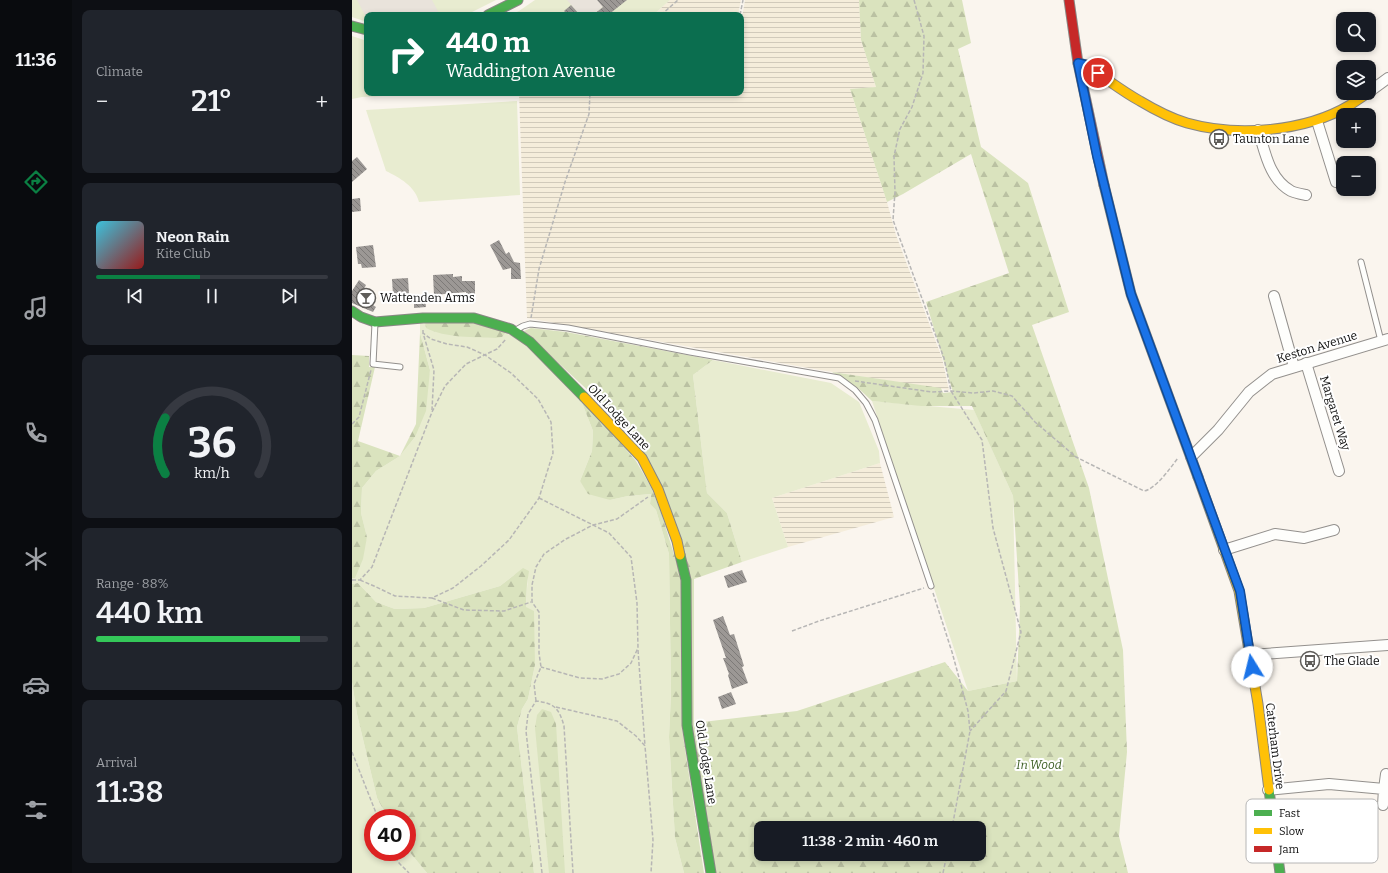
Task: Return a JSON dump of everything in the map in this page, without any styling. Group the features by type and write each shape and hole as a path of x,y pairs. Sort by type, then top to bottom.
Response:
{"street":[{"path":"494,12 518,0"},
{"name":"Caterham Drive","path":"1069,0 1078,63 1097,156 1131,294 1240,591 1270,799"},
{"path":"352,26 364,29"},
{"path":"1078,63 1087,65 1140,101 1170,116 1192,124 1218,128 1246,131 1279,128 1317,121 1359,100"},
{"path":"1376,87 1388,78"},
{"path":"1317,121 1336,182"},
{"path":"1258,130 1269,166 1282,184 1292,191 1306,195"},
{"path":"1274,296 1294,367"},
{"name":"Old Lodge Lane","path":"352,311 361,317 375,322 423,318 474,318 515,331 530,342 607,420 642,458 658,489 677,541 686,580 686,725 711,873"},
{"name":"Keston Avenue","path":"1191,457 1218,430 1249,392 1272,374 1384,340"},
{"name":"Margaret Way","path":"1306,363 1339,471"},
{"path":"1224,550 1275,534 1304,538 1334,530"},
{"path":"1250,655 1388,644"},
{"path":"1383,805 1386,774"},
{"path":"1268,790 1329,784 1384,789"},
{"name":"Caterham Drive","path":"1279,863 1280,873"}],"lane":[{"path":"1362,262 1384,340"},
{"path":"375,322 373,364 400,367"},
{"path":"515,331 530,324 568,328 690,352 839,378 855,390 866,403 875,420 930,586"}],"path":[{"path":"664,12 678,0"},
{"path":"741,12 743,0"},
{"path":"914,0 924,36 923,73 912,107 900,129 894,156 894,220 944,358 951,392 982,440 993,528 1021,632 1006,691 970,731"},
{"path":"530,324 538,269 588,114 590,96"},
{"path":"423,318 423,333 434,370 432,412"},
{"path":"423,333 431,339 447,344 467,347 485,355 511,373 538,399 551,422 553,453 539,498 509,540 481,566 453,588 432,598"},
{"path":"360,580 372,567 432,412 445,386 466,364 497,348 506,339"},
{"path":"352,424 359,417 373,364"},
{"path":"839,378 932,392 973,393 993,391 1012,396 1035,422 1076,456 1144,491 1149,490 1167,472 1187,447"},
{"path":"542,873 526,731 528,714 536,701 534,684 541,667 539,652 539,612 532,602 532,585 536,567 544,554 566,539 593,525 617,519 637,506 658,489"},
{"path":"539,498 609,533 631,557 637,603 638,648 645,746 654,840 651,873"},
{"path":"352,580 360,580 395,596 432,598 464,610 504,611 532,602"},
{"path":"792,631 930,586 952,652 968,711 970,731 953,821"},
{"path":"541,667 580,678 602,679 619,674 631,664 638,648"},
{"path":"536,701 546,702 555,707 616,721 636,736 645,746"},
{"path":"555,707 561,716 564,726 573,873"},
{"path":"352,752 374,809"},
{"path":"398,861 409,873"},
{"path":"943,873 946,861"}],"shaded area":[{"path":"357,0 432,0 438,12 364,12 364,13"},
{"path":"567,0 597,0 606,4 597,12 577,12"},
{"path":"670,0 741,0 739,12 656,12"},
{"path":"745,0 859,0 861,40 876,87 850,89 887,202 896,235 942,358 949,390 820,370 527,318 519,96 744,96 743,12"},
{"path":"880,463 894,517 788,547 772,498"}],"green space":[{"path":"352,0 496,0 472,12 364,12 364,21 352,17"},
{"path":"535,0 670,0 656,12 516,12"},
{"name":"In Wood","path":"859,0 962,0 971,43 958,49 981,147 1028,183 1069,312 1032,325 1089,488 1123,650 1127,752 1119,836 1128,873 715,873 689,725 690,576 639,448 609,410 524,331 531,328 566,332 713,360 693,375 707,493 727,513 742,562 694,579 694,723 797,711 945,662 968,691 1017,681 1020,606 1013,496 972,406 921,406 872,401 858,388 832,372 941,388 943,393 953,392 926,302 1009,273 971,154 887,202 850,89 876,87 861,40"},
{"path":"352,36 364,40 364,96 383,96 352,99"},
{"path":"517,101 520,195 419,202 414,191 406,183 386,171 366,110"},
{"path":"420,321 506,332 529,347 579,395 593,431 592,451 580,481 610,500 628,496 651,494 650,504 656,510 669,554 671,693 669,737 675,838 684,873 534,873 517,727 522,709 528,699 535,665 526,607 528,571 514,575 500,586 424,608 395,609 376,602 358,583 352,584 352,578 355,577 367,537 361,513 362,488 376,471 400,456 415,437 430,370 420,333"},
{"path":"425,321 471,322 506,332 502,337 496,338 442,334 426,328"},
{"path":"420,333 430,370 426,411 415,437 400,456 416,424"},
{"path":"352,355 369,356 369,367 375,367 358,441 400,456 376,471 362,488 361,513 367,537 363,559 355,578 352,578"},
{"path":"713,360 831,383 859,402 879,451 880,463 772,498 788,547 742,562 727,513 707,493 693,375"},
{"path":"579,395 636,461 651,487 661,512 681,577 682,729 704,873 684,873 675,838 669,737 671,693 669,554 656,510 650,504 651,494 628,496 610,500 588,494 580,481 592,451 593,431"},
{"path":"872,401 974,410 1013,496 1017,681 968,691"},
{"path":"523,568 529,571 526,607 534,611 535,665 528,699 522,709 517,727 534,873 427,873 416,860 416,809 383,809 377,798 357,714 352,682 352,584 358,583 376,602 395,609 424,608 500,586"},
{"path":"352,682 357,714 377,798 383,809 364,809 364,861 416,860 427,873 352,873"},
{"path":"542,709 551,712 556,724 565,873 549,873 535,728 537,715"}],"building":[{"path":"597,0 627,0 612,12 597,12 603,7"},
{"path":"571,5 577,12 565,12 564,11"},
{"path":"357,157 367,169 352,182 352,161"},
{"path":"360,198 361,211 352,212 352,199"},
{"path":"499,240 506,254 509,252 514,262 520,263 521,279 511,279 511,268 503,270 490,245"},
{"path":"373,245 376,267 362,268 361,264 358,264 356,247"},
{"path":"453,274 453,277 462,276 462,281 475,281 475,294 466,295 466,292 434,295 433,275"},
{"path":"408,278 409,294 393,295 392,279"},
{"path":"359,280 366,285 364,289 373,294 368,302 376,307 373,312 352,303 352,291"},
{"path":"425,297 426,307 414,308 414,298"},
{"path":"742,570 747,582 728,588 724,576"},
{"path":"723,616 730,635 734,634 744,666 742,667 748,683 732,689 729,674 723,658 726,658 713,620"},
{"path":"731,692 736,704 722,709 718,697"}],"traffic: fast":[{"path":"494,12 518,0"},
{"path":"352,26 364,29"},
{"path":"1104,185 1131,294 1198,477"},
{"path":"352,311 361,317 375,322 423,318 474,318 511,329 530,342 584,397"},
{"path":"680,555 686,580 687,725 711,873"},
{"path":"1269,790 1270,799"},
{"path":"1279,863 1280,873"}],"traffic: slow":[{"path":"1078,63 1091,67 1128,94 1151,108 1187,123 1227,130 1249,131 1292,126 1313,121 1332,114 1358,100"},
{"path":"584,397 642,458 658,489 677,541 680,555"},
{"path":"1198,477 1239,591 1258,704 1269,790"}],"traffic: jam":[{"path":"1069,0 1078,63 1104,185"}],"place":[{"name":"Taunton Lane","path":"1219,139"},
{"name":"Wattenden Arms","path":"366,298"},
{"name":"The Glade","path":"1310,661"}],"route":[{"path":"1098,73 1087,65 1078,63 1097,156 1131,294 1240,591 1252,667"}]}
